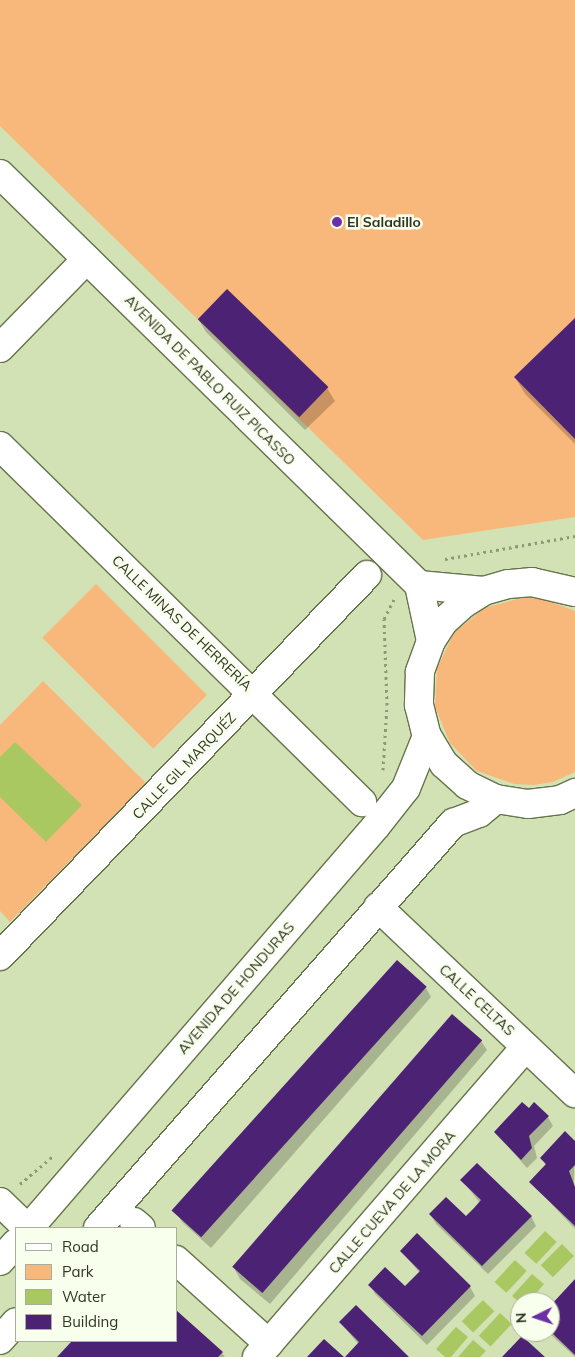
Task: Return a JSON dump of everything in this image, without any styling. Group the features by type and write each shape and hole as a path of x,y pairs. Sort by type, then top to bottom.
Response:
{"street":[{"name":"AVENIDA DE PABLO RUIZ PICASSO","path":"0,174 419,585"},
{"path":"0,348 87,259"},
{"name":"CALLE MINAS DE HERRERÍA","path":"0,446 254,693 362,802"},
{"name":"CALLE GIL MARQUÉZ","path":"2,949 254,693 367,575"},
{"path":"575,592 532,582 508,584 484,591 451,615 431,641 420,672 419,705 427,736 444,764 467,785 496,799 528,804 560,800 575,793"},
{"path":"431,641 419,585 484,591"},
{"name":"AVENIDA DE HONDURAS","path":"29,1227 376,826 406,788 427,736"},
{"path":"99,1227 378,907 454,823 479,813 496,799"},
{"name":"CALLE CELTAS","path":"378,907 575,1092"},
{"name":"CALLE CUEVA DE LA MORA","path":"263,1350 526,1047"},
{"path":"0,1202 27,1227"},
{"path":"0,1261 15,1244"},
{"path":"178,1262 263,1350"},
{"path":"0,1340 15,1323"}],"green space":[{"name":"El Saladillo","path":"0,0 575,0 575,517 423,540 0,126"},
{"path":"96,584 207,695 153,749 42,638"},
{"path":"521,598 541,598 575,611 575,772 553,782 534,785 514,784 477,771 450,743 435,707 437,668 454,633 484,608"},
{"path":"43,681 146,783 10,922 0,911 0,725"}],"water":[{"path":"15,742 82,805 46,842 0,797 0,757"},
{"path":"545,1231 557,1242 536,1264 525,1253"},
{"path":"562,1244 574,1256 553,1277 541,1265"},
{"path":"515,1260 527,1271 506,1293 495,1282"},
{"path":"532,1274 544,1284 537,1292 516,1292"},
{"path":"483,1300 494,1311 473,1333 462,1321"},
{"path":"500,1313 510,1322 510,1326 491,1347 479,1336"},
{"path":"456,1327 468,1337 451,1357 445,1357 436,1349"},
{"path":"473,1340 486,1351 480,1357 458,1357"}],"building":[{"path":"227,289 328,387 299,417 198,319"},
{"path":"575,318 575,439 514,377"},
{"path":"397,960 427,987 201,1237 172,1210"},
{"path":"452,1014 482,1040 262,1293 232,1267"},
{"path":"522,1102 529,1108 534,1102 549,1116 529,1136 532,1148 521,1160 494,1132"},
{"path":"565,1131 575,1141 575,1165 569,1171 575,1187 575,1226 529,1182 546,1164 540,1158"},
{"path":"477,1163 532,1216 482,1266 429,1214 446,1197 466,1216 474,1208 481,1200 460,1180"},
{"path":"417,1233 471,1286 422,1336 368,1285 385,1267 405,1286 420,1271 400,1251"},
{"path":"575,1279 575,1355 560,1341 560,1295"},
{"path":"356,1305 409,1357 345,1357 359,1342 339,1322"},
{"path":"178,1312 223,1352 218,1357 57,1357 71,1342 178,1342"},
{"path":"324,1339 344,1357 307,1357"},
{"path":"516,1342 529,1342 545,1357 502,1357"}],"place":[{"name":"El Saladillo","path":"337,222"}]}
